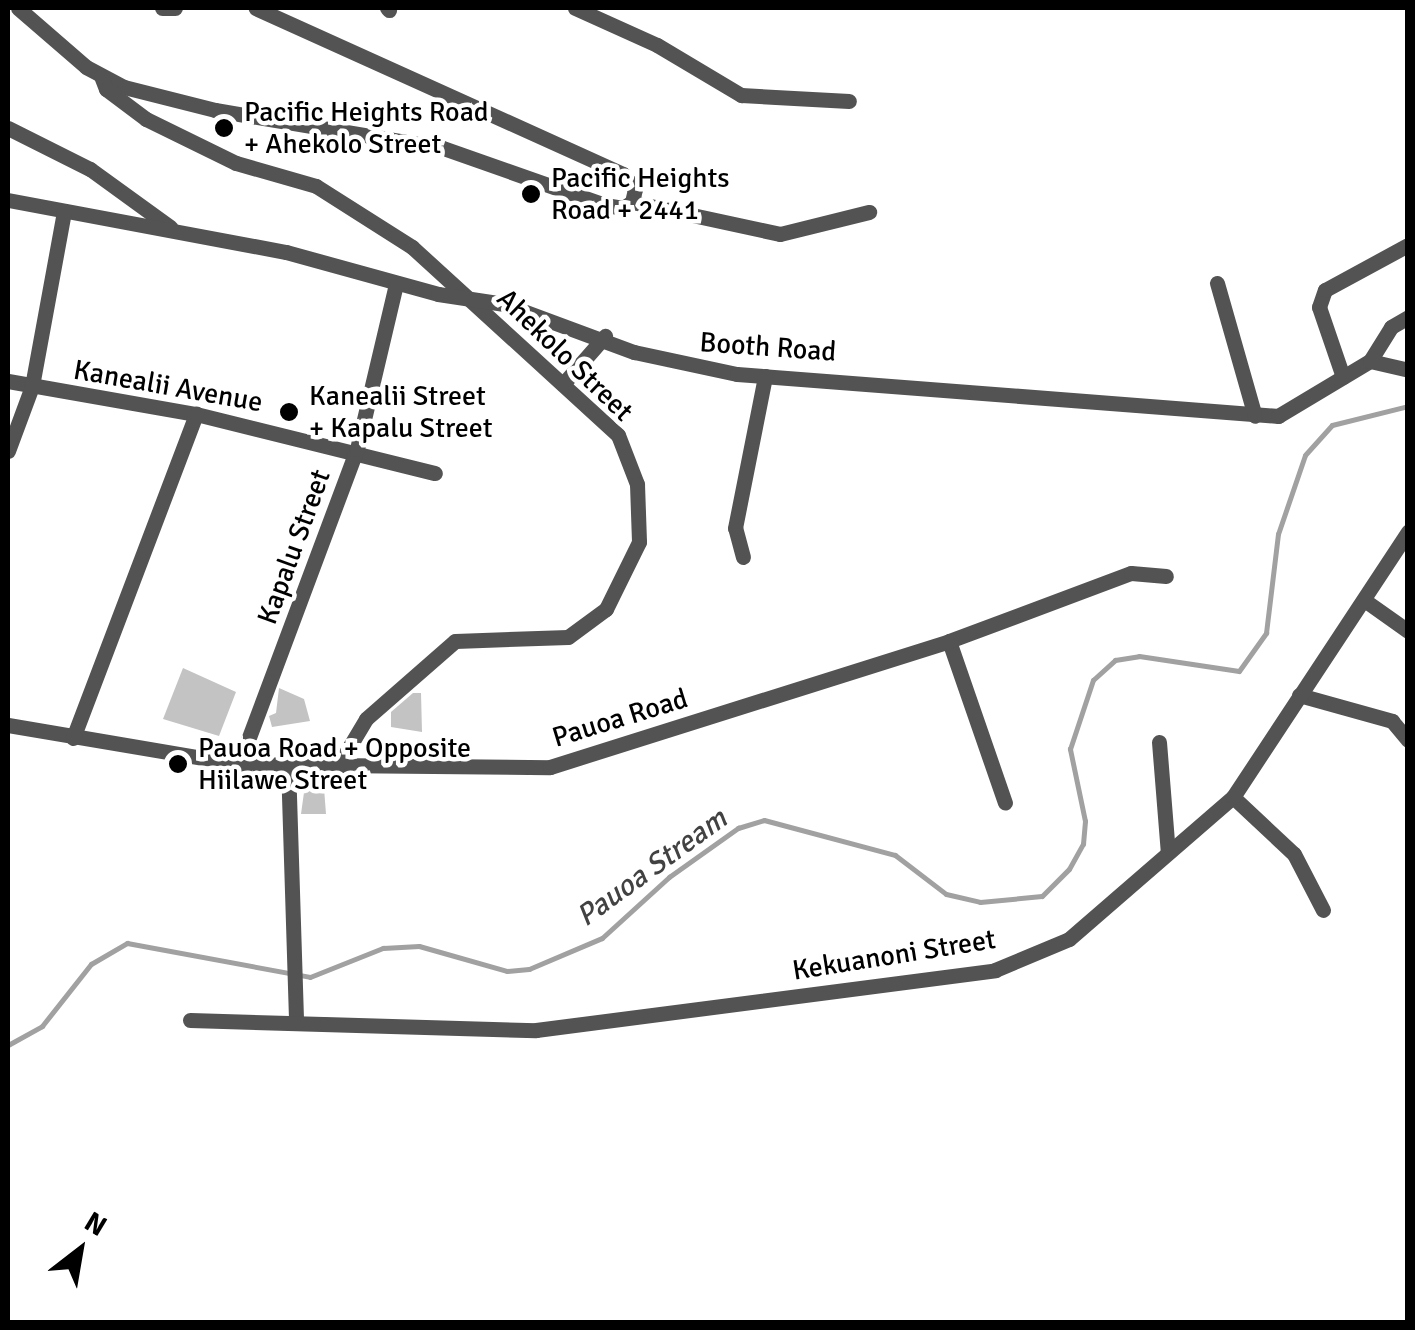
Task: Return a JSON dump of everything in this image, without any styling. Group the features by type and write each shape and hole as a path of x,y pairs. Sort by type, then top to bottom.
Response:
{"street":[{"name":"Ahekolo Street","path":"18,8 101,76 106,89 146,119 236,163 316,186 412,247 618,435 637,484 639,542 606,609 568,637 455,641 366,718 341,761"},
{"path":"162,8 175,8"},
{"path":"256,8 623,174 635,189 632,202"},
{"path":"575,8 657,44 741,95 848,101"},
{"path":"101,76 215,110 442,148 615,208 632,202 780,234 869,212"},
{"path":"8,128 90,169 175,232"},
{"name":"Booth Road","path":"8,200 286,252 605,336 681,366 765,376 1255,416 1292,412 1370,361"},
{"path":"8,451 32,386 64,212"},
{"path":"1343,377 1319,306 1325,290 1408,244"},
{"path":"1217,283 1255,416"},
{"name":"Kapalu Street","path":"240,764 358,449 396,284"},
{"path":"1408,317 1391,326 1370,361 1408,370"},
{"path":"563,384 605,336"},
{"path":"744,557 735,528 765,376"},
{"name":"Kanealii Avenue","path":"8,381 196,414 358,449 436,472"},
{"path":"73,738 196,414"},
{"name":"Kekuanoni Street","path":"190,1020 296,1019 536,1030 995,970 1069,938 1234,797 1299,695 1367,602 1408,532"},
{"name":"Pauoa Road","path":"8,725 240,764 341,761 550,767 949,641 1131,574 1166,576"},
{"path":"1367,602 1408,631"},
{"path":"949,641 1005,803"},
{"path":"1299,695 1392,721 1408,740"},
{"path":"1159,742 1168,853"},
{"path":"288,764 296,1019"},
{"path":"1234,797 1294,854 1322,910"}],"building":[{"path":"183,668 236,692 219,736 163,719"},
{"path":"279,688 304,699 310,721 272,727 269,716 276,713"},
{"path":"413,693 421,693 422,732 391,727 391,712"},
{"path":"332,776 333,787 324,788 326,814 301,814 306,778"}],"waterway":[{"name":"Pauoa Stream","path":"8,1045 42,1026 91,964 127,943 310,977 383,948 419,946 507,971 529,969 602,938 669,877 738,828 764,820 895,855 946,894 980,902 1042,896 1069,869 1083,844 1085,821 1070,749 1093,680 1115,660 1139,656 1239,671 1266,633 1278,534 1305,455 1332,425 1408,406"}],"place":[{"name":"Pacific Heights Road + Ahekolo Street","path":"224,128"},
{"name":"Pacific Heights Road + 2441","path":"531,194"},
{"name":"Kanealii Street + Kapalu Street","path":"289,412"},
{"name":"Pauoa Road + Opposite Hiilawe Street","path":"178,764"}]}
